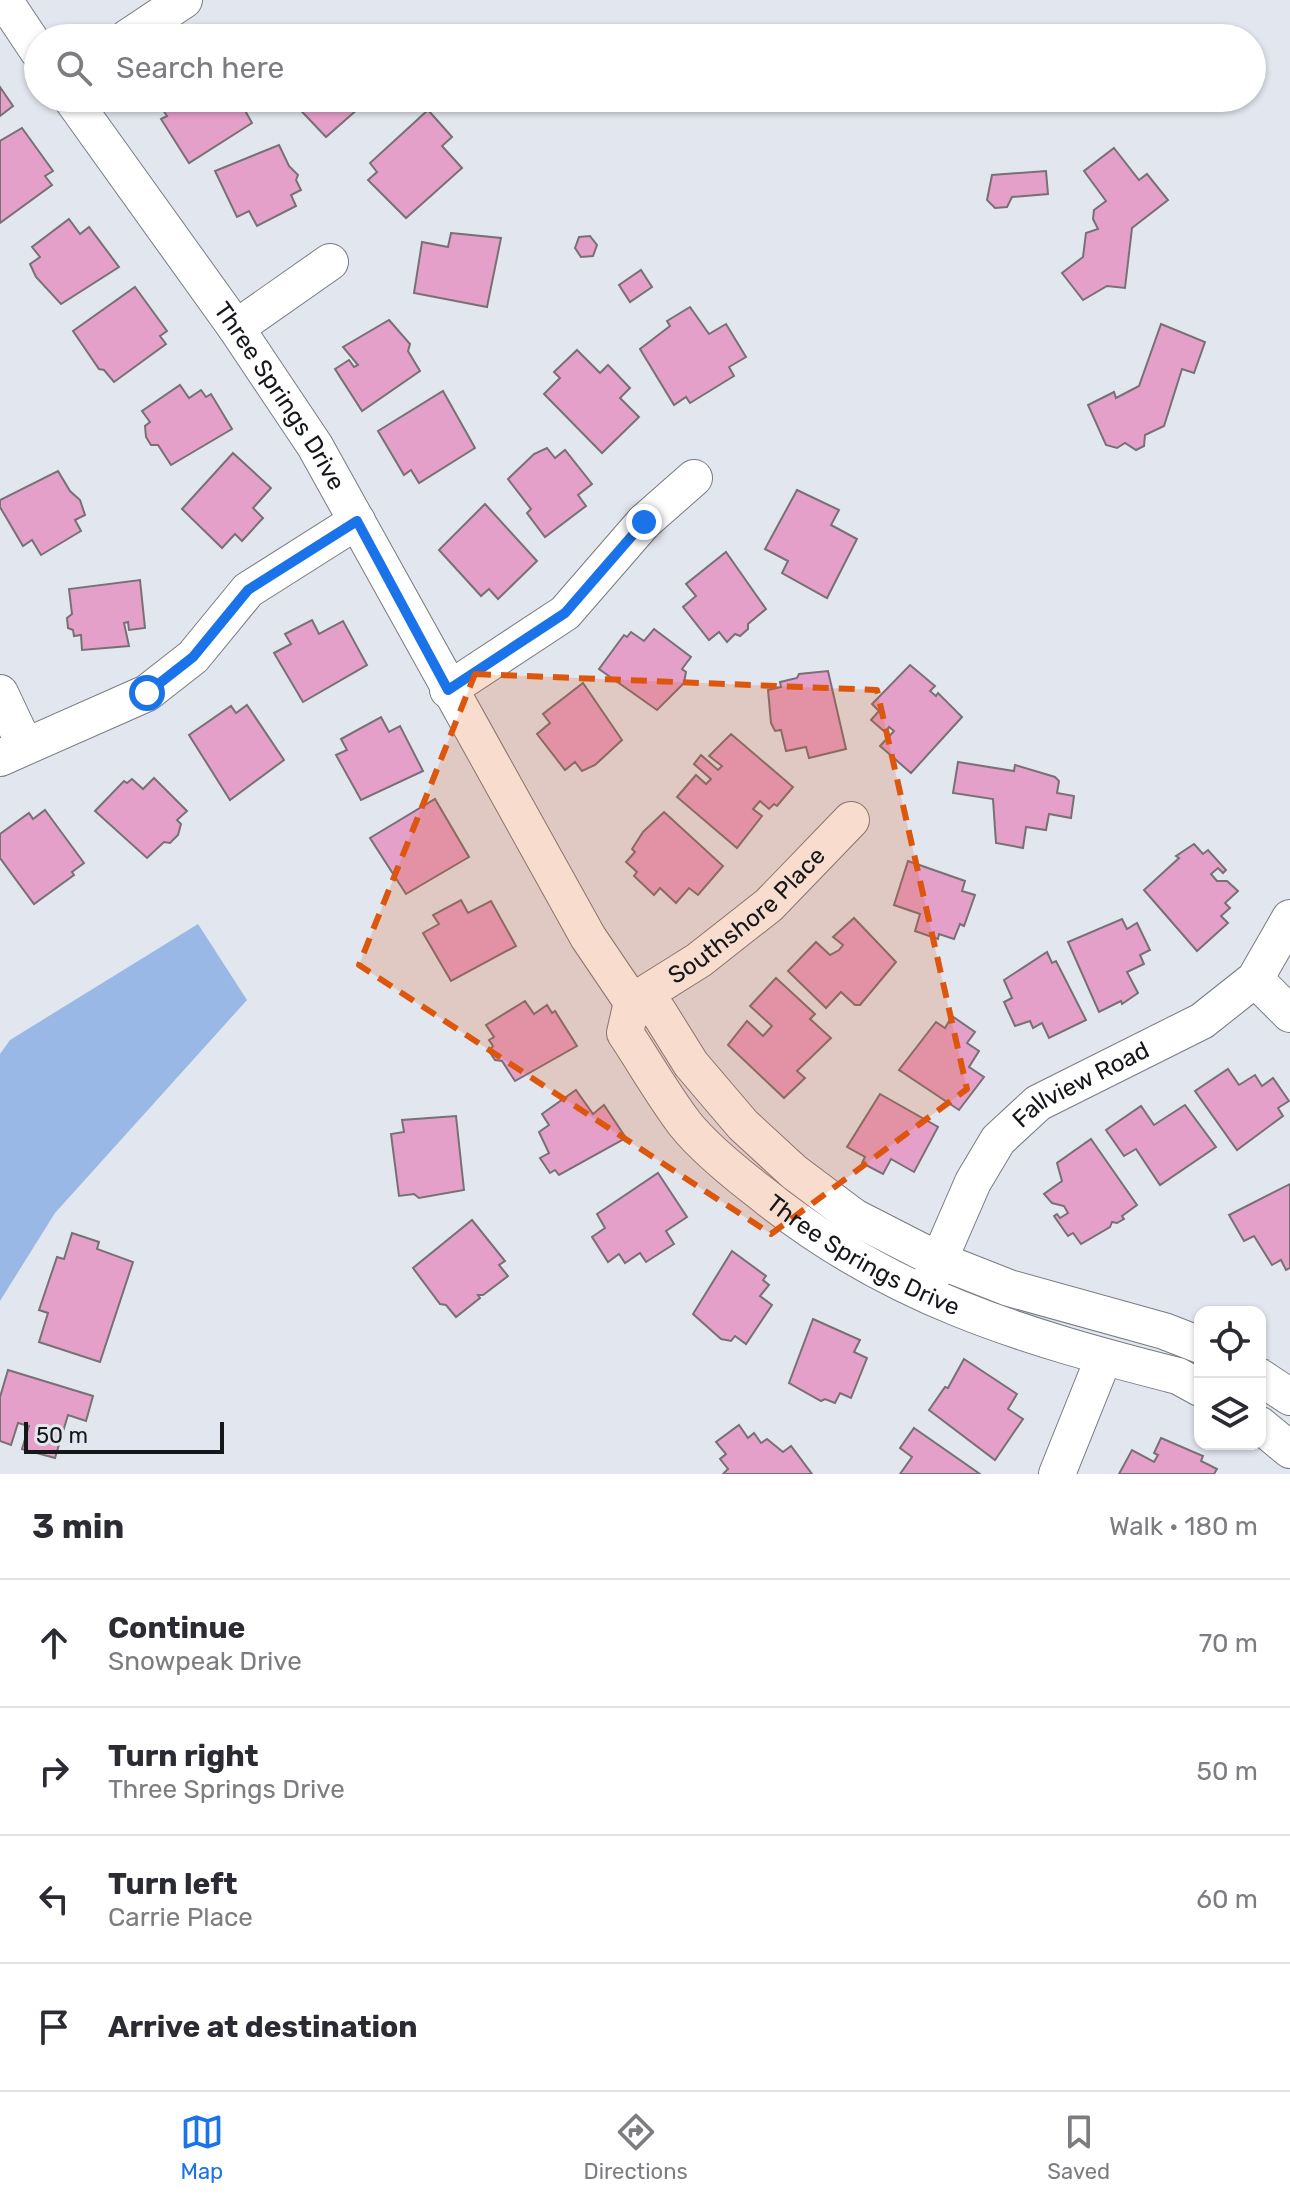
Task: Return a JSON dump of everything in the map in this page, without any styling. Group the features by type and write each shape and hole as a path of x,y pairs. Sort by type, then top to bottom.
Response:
{"street":[{"path":"4,0 24,30"},
{"path":"148,24 184,0"},
{"name":"Three Springs Drive","path":"81,112 236,328 315,446 588,937 632,1002 658,1011 691,1064 734,1115 794,1172 854,1217 938,1260 1009,1288 1164,1331 1194,1343"},
{"path":"236,328 330,262"},
{"path":"448,690 565,613 644,522 694,478"},
{"path":"0,693 12,752 147,693 193,657 248,590 357,521"},
{"name":"Southshore Place","path":"632,1002 699,960 769,905 851,820"},
{"name":"Fallview Road","path":"924,1295 973,1182 998,1140 1038,1103 1202,1021 1255,979 1290,918"},
{"path":"1255,979 1290,1014"},
{"name":"Three Springs Drive","path":"632,1002 625,1033 686,1125 744,1180 806,1230 863,1265 1001,1327 1178,1376 1194,1385"},
{"path":"1057,1474 1104,1357"},
{"path":"1262,1378 1290,1397"},
{"path":"1266,1430 1290,1450"}],"highlighted area":[{"path":"475,674 877,690 967,1089 771,1234 359,965"}],"shaded area":[{"path":"198,924 247,1000 55,1213 0,1301 0,1054 10,1040"}],"building":[{"path":"0,87 13,106 0,116"},
{"path":"164,112 246,112 252,123 189,163 161,119 167,116"},
{"path":"302,112 354,112 326,137"},
{"path":"426,112 430,112 452,137 442,146 462,168 406,218 368,180 377,172 370,163"},
{"path":"22,128 53,171 45,176 52,185 0,223 0,141"},
{"path":"279,145 289,166 298,175 296,180 301,190 291,195 296,206 257,226 249,211 237,217 215,171"},
{"path":"1114,148 1139,180 1147,174 1168,200 1132,228 1125,288 1107,286 1083,300 1062,273 1083,257 1086,233 1098,229 1093,219 1094,210 1106,201 1084,171"},
{"path":"1046,171 1048,194 1012,197 1007,207 995,208 987,200 992,175"},
{"path":"69,219 80,234 89,227 119,267 61,304 36,277 30,264 40,257 32,247"},
{"path":"451,233 501,238 487,307 414,293 422,242 448,247"},
{"path":"590,236 597,245 593,256 581,257 575,248 579,237"},
{"path":"641,270 652,287 630,302 619,285"},
{"path":"135,287 167,331 160,336 166,344 114,382 104,370 99,369 73,331"},
{"path":"690,307 709,334 726,324 746,357 729,367 734,376 690,403 686,397 674,405 640,349 670,326 667,321"},
{"path":"389,320 410,344 408,351 420,371 362,411 335,369 349,360 354,367 358,365 343,347"},
{"path":"1161,324 1205,342 1194,373 1182,369 1164,426 1145,435 1144,446 1136,450 1125,443 1117,448 1106,445 1088,405 1114,392 1116,398 1139,386"},
{"path":"577,350 600,373 608,365 630,388 620,398 639,417 602,453 544,394 560,378 554,372"},
{"path":"180,385 189,398 201,390 206,397 211,394 232,429 171,465 158,445 151,445 146,437 145,426 150,422 142,411"},
{"path":"443,391 475,448 419,483 411,470 404,475 378,431"},
{"path":"547,448 555,458 565,450 592,484 578,495 586,506 545,537 527,513 531,509 508,479 534,454"},
{"path":"233,453 271,488 253,508 263,518 242,541 235,534 222,548 182,509"},
{"path":"58,471 70,491 80,500 85,515 75,520 81,531 41,555 32,540 23,546 0,507 0,500"},
{"path":"797,490 839,510 831,525 857,539 827,598 782,573 788,561 765,549"},
{"path":"485,504 537,561 498,599 489,589 481,596 439,550"},
{"path":"726,552 766,609 748,624 748,629 740,636 735,634 727,642 719,632 709,640 683,607 696,596 686,584"},
{"path":"140,580 145,628 129,630 128,622 124,623 129,646 82,650 81,635 74,636 73,630 68,628 67,618 72,614 69,589"},
{"path":"312,620 319,634 343,621 367,665 303,702 274,653 291,644 285,634"},
{"path":"654,629 691,657 682,669 686,672 684,683 657,710 599,669 624,635 627,637 631,632 644,641"},
{"path":"910,665 935,686 930,691 936,696 938,693 962,717 911,773 880,746 894,731 889,727 885,732 871,720 879,711 872,704"},
{"path":"828,671 846,749 809,758 806,747 786,751 781,730 775,731 771,723 768,690 781,687 780,682 797,678 799,674"},
{"path":"583,683 622,740 595,765 582,771 575,762 565,770 537,734 550,723 543,714"},
{"path":"247,705 284,760 230,800 189,735 231,706 236,713"},
{"path":"381,717 389,732 400,726 423,771 361,800 336,755 347,750 341,739"},
{"path":"731,734 793,787 777,806 774,804 769,809 760,801 753,809 762,816 737,848 677,797 696,775 706,784 711,779 694,764 701,755 718,770 722,766 709,756"},
{"path":"958,762 1014,771 1015,765 1055,777 1059,781 1057,793 1074,796 1071,818 1049,814 1046,830 1026,827 1023,848 996,843 993,799 953,793"},
{"path":"154,778 187,811 177,820 181,824 178,835 170,843 164,842 147,858 95,811 124,781 127,783 132,779 143,789"},
{"path":"435,799 469,857 406,894 370,838"},
{"path":"45,810 84,863 72,872 74,875 34,904 0,858 0,834 29,813 33,819"},
{"path":"664,812 723,866 698,895 689,888 676,903 660,888 654,895 634,876 637,872 626,862 635,852 632,849 643,832"},
{"path":"1194,844 1203,854 1208,850 1226,870 1223,873 1218,868 1211,874 1217,881 1227,881 1238,891 1225,903 1230,908 1221,916 1228,923 1197,951 1144,890 1179,858 1176,856"},
{"path":"908,861 965,881 962,891 975,895 964,926 960,924 954,939 939,934 938,939 915,931 920,914 894,905"},
{"path":"461,900 468,913 491,901 516,946 451,981 423,933 439,924 433,915"},
{"path":"854,918 896,962 860,1005 855,1005 841,992 826,1008 788,971 816,942 830,955 839,950 843,945 833,937"},
{"path":"1122,919 1127,929 1137,923 1150,950 1140,955 1144,964 1127,972 1138,993 1122,1004 1121,1001 1099,1012 1068,942"},
{"path":"1047,952 1052,963 1056,961 1086,1020 1049,1038 1042,1023 1033,1028 1030,1021 1015,1026 1004,1002 1012,998 1004,980"},
{"path":"776,978 815,1014 810,1019 831,1038 797,1071 805,1078 784,1098 728,1045 747,1021 763,1036 772,1026 750,1006"},
{"path":"525,1001 534,1014 547,1005 552,1013 555,1011 577,1046 515,1081 502,1061 495,1060 489,1051 493,1046 489,1040 494,1037 486,1025"},
{"path":"952,1016 975,1032 967,1043 979,1051 969,1067 984,1077 959,1110 899,1070 936,1022 945,1028"},
{"path":"1228,1069 1239,1085 1255,1075 1262,1086 1273,1078 1289,1101 1278,1108 1283,1116 1237,1150 1195,1091"},
{"path":"576,1090 593,1114 604,1105 626,1138 559,1175 555,1170 550,1173 540,1158 549,1153 539,1132 549,1125 542,1114"},
{"path":"880,1094 938,1127 914,1172 891,1159 883,1174 862,1163 865,1157 847,1147"},
{"path":"1185,1105 1216,1147 1160,1185 1136,1149 1124,1156 1106,1130 1141,1106 1154,1125"},
{"path":"456,1116 464,1190 419,1198 414,1194 399,1196 391,1134 404,1132 402,1120"},
{"path":"1091,1139 1137,1205 1122,1216 1124,1219 1112,1222 1110,1227 1081,1244 1073,1233 1068,1236 1054,1216 1057,1214 1060,1218 1068,1213 1064,1206 1052,1203 1044,1194 1062,1181 1057,1163"},
{"path":"658,1173 687,1217 666,1231 674,1244 646,1262 640,1253 625,1263 619,1254 608,1262 592,1237 605,1228 597,1214"},
{"path":"1290,1184 1290,1268 1286,1270 1281,1260 1272,1265 1254,1236 1244,1241 1229,1215"},
{"path":"472,1220 505,1261 499,1265 508,1276 483,1295 478,1295 480,1298 456,1317 446,1305 440,1304 413,1268"},
{"path":"72,1233 99,1242 97,1249 133,1262 100,1362 39,1342 48,1313 39,1310 57,1257 64,1259"},
{"path":"732,1251 766,1276 763,1280 769,1285 760,1296 772,1305 746,1344 735,1336 731,1341 721,1339 693,1314"},
{"path":"813,1319 860,1340 854,1352 867,1358 851,1398 840,1393 835,1403 825,1399 821,1401 789,1383"},
{"path":"964,1359 1017,1394 1008,1409 1023,1419 995,1460 929,1410 945,1387 948,1388"},
{"path":"8,1370 93,1396 86,1421 68,1415 55,1458 22,1449 29,1426 18,1423 11,1445 0,1441 0,1397"},
{"path":"739,1425 748,1438 754,1433 761,1443 767,1439 783,1452 791,1446 812,1474 723,1474 728,1469 720,1459 726,1454 716,1442"},
{"path":"914,1428 980,1474 900,1474 912,1457 900,1448"},
{"path":"1161,1438 1203,1456 1201,1461 1217,1469 1214,1474 1119,1474 1132,1450 1154,1462 1158,1455 1154,1453"}],"route":[{"path":"147,693 193,657 248,590 357,521 448,690 565,613 644,522"}]}
